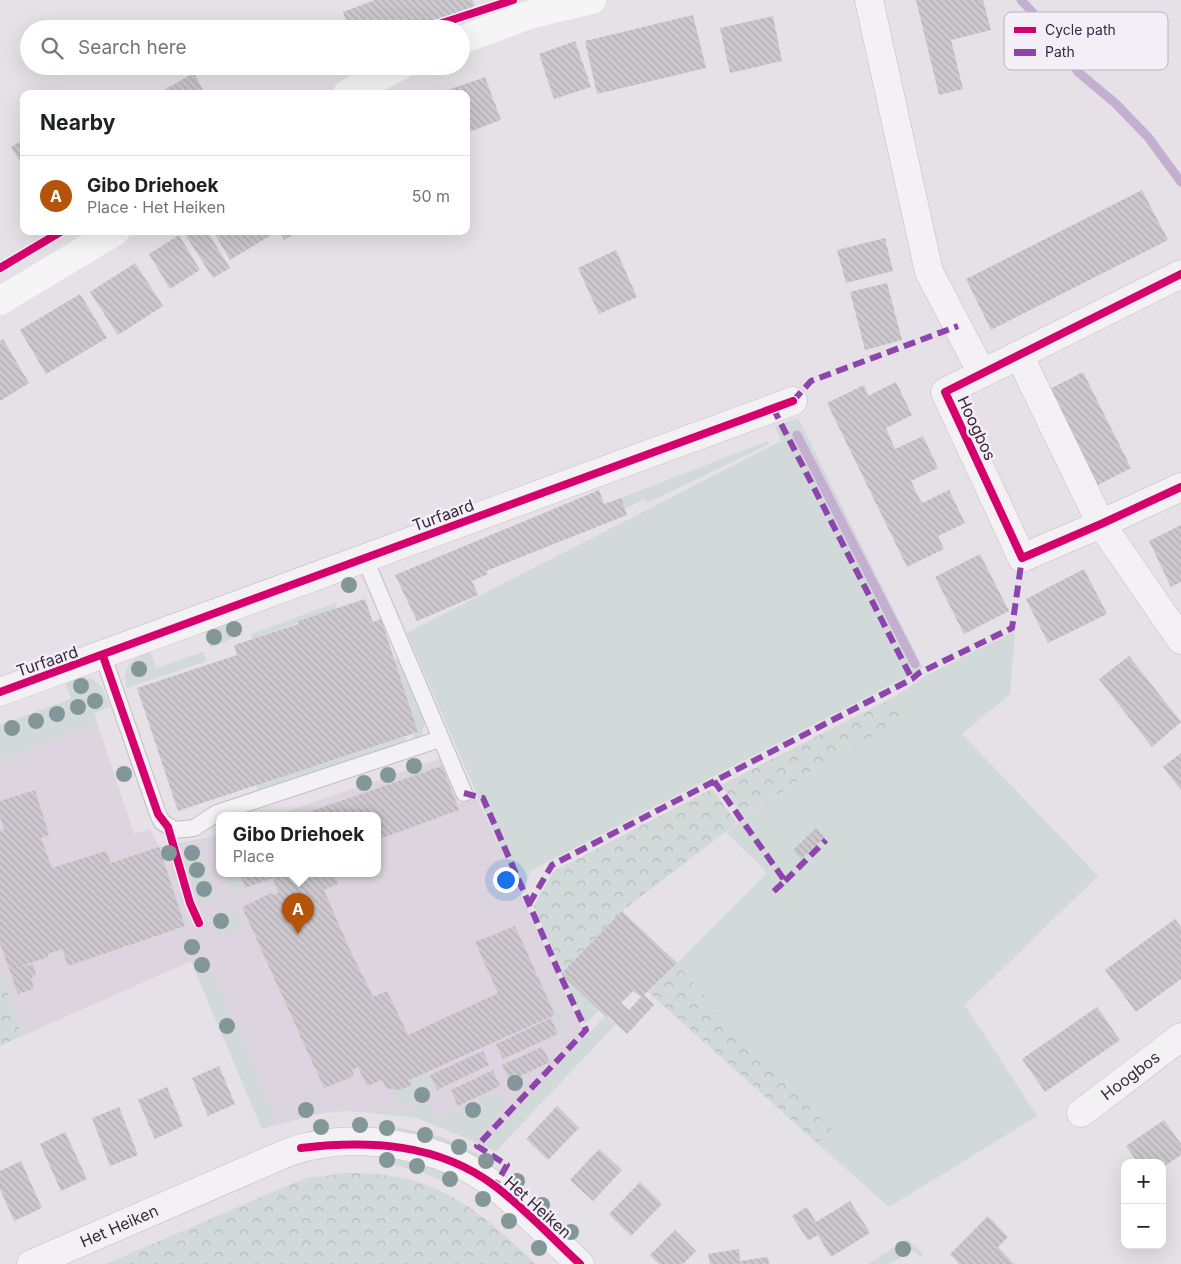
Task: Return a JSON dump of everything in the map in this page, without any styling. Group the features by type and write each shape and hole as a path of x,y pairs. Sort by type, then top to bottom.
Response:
{"street":[{"path":"470,37 529,15 592,0"},
{"name":"Hoogbos","path":"869,0 929,272 982,372"},
{"path":"355,90 383,75"},
{"path":"0,301 109,235"},
{"name":"Hoogbos","path":"1181,274 945,392 1022,558 1181,487"},
{"path":"1020,355 1101,524 1181,640"},
{"name":"Turfaard","path":"0,692 103,656 793,401"},
{"name":"Hoogbos","path":"1081,1112 1181,1037"},
{"name":"Het Heiken","path":"31,1264 289,1152 301,1148 348,1143 408,1147 466,1168 495,1186 580,1264"}],"lane":[{"path":"365,559 464,793"},
{"name":"Turfaard","path":"103,656 158,814 168,827 175,830 194,828 216,814"},
{"name":"Turfaard","path":"220,812 440,739"}],"shaded area":[{"path":"97,722 134,834 150,829 159,847 216,836 216,877 381,877 381,812 286,812 442,758 459,803 477,798 591,1049 496,1151 418,1118 390,1114 344,1111 318,1114 262,1129 191,961 22,1036 0,971 0,760"}],"green space":[{"path":"798,418 923,668 530,871 525,886 518,889 407,633 781,441 775,426"},
{"path":"768,441 769,444 647,503 644,499 625,509 621,498"},
{"path":"335,603 337,609 253,639 251,634"},
{"path":"236,619 242,635 211,647 205,631"},
{"path":"1015,631 1010,694 962,734 1098,876 965,1005 1037,1116 889,1207 817,1143 832,1130 696,987 677,963 766,874 763,868 726,832 830,759 911,718 896,696 925,676"},
{"path":"150,651 156,668 203,652 207,661 127,688 126,674 130,664 133,660"},
{"path":"398,658 424,722 422,736 415,740 413,734 418,732 394,659"},
{"path":"79,677 86,677 100,685 108,701 110,707 94,713 97,722 0,760 0,725 71,699 65,682"},
{"path":"896,696 911,718 830,759 745,818 721,785"},
{"path":"405,737 407,743 258,792 256,785"},
{"path":"712,789 737,823 622,911 561,974 534,906 554,871"},
{"path":"197,843 215,897 202,901 190,874 186,859 187,846"},
{"path":"226,877 241,877 245,888 232,893"},
{"path":"233,908 241,926 217,936 208,917"},
{"path":"204,956 277,1123 262,1129 191,961"},
{"path":"677,963 696,987 832,1130 817,1143 648,992"},
{"path":"0,971 22,1036 0,1046"},
{"path":"561,974 599,1010 585,1024"},
{"path":"546,984 570,1040 567,1044 542,986"},
{"path":"605,1016 616,1024 496,1151 483,1144"},
{"path":"428,1071 437,1090 401,1105 395,1103 397,1090 411,1085 409,1080"},
{"path":"499,1092 505,1105 473,1140 418,1118 372,1113 373,1108 402,1112 427,1102 437,1120"},
{"path":"383,1124 443,1137 494,1162 490,1169 382,1131"},
{"path":"382,1156 436,1168 457,1178 454,1186 416,1170 382,1163"},
{"path":"346,1173 377,1174 404,1178 451,1196 472,1209 492,1225 536,1264 106,1264 306,1178"},
{"path":"907,1239 924,1254 920,1257 912,1250 890,1264 868,1264"}],"building":[{"path":"375,0 472,0 475,6 437,20 346,20 343,12"},
{"path":"916,0 983,0 991,30 951,40 963,89 939,95"},
{"path":"693,15 706,68 597,94 585,41"},
{"path":"773,16 782,61 730,73 720,28"},
{"path":"575,41 591,87 554,99 539,54"},
{"path":"190,75 195,75 203,90 164,90"},
{"path":"485,77 501,120 470,132 470,90 448,90"},
{"path":"20,141 20,162 11,147"},
{"path":"1142,190 1168,240 991,330 966,279"},
{"path":"179,235 200,270 170,289 149,254"},
{"path":"209,235 230,268 213,278 186,236"},
{"path":"215,235 271,235 230,260"},
{"path":"281,235 293,235 284,240"},
{"path":"885,238 893,271 846,283 837,250"},
{"path":"616,250 637,297 599,314 578,268"},
{"path":"135,263 163,306 118,335 90,292"},
{"path":"887,283 902,340 865,350 850,292"},
{"path":"80,294 107,338 46,374 20,330"},
{"path":"3,339 29,383 0,401 0,341"},
{"path":"1083,372 1131,468 1088,490 1040,394"},
{"path":"896,382 912,415 886,428 895,449 923,436 938,468 911,481 916,492 922,503 949,490 965,523 938,536 944,549 907,567 827,403 864,385 868,396"},
{"path":"599,490 604,504 621,498 627,515 486,571 488,574 472,581 478,595 417,621 395,575"},
{"path":"1181,525 1181,582 1171,587 1149,541"},
{"path":"980,554 1009,611 964,634 935,577"},
{"path":"1084,569 1107,614 1048,643 1026,599"},
{"path":"365,599 373,622 381,619 418,732 178,811 137,688 237,655 234,645 299,624 298,621"},
{"path":"1129,656 1181,722 1152,747 1099,679"},
{"path":"1181,753 1181,790 1163,767"},
{"path":"442,766 459,810 381,839 381,812 309,812"},
{"path":"35,790 49,835 41,838 52,868 106,851 111,863 159,847 185,926 68,966 62,949 48,954 48,957 16,968 33,964 36,975 31,978 34,989 18,994 0,943 0,831 4,830 0,816 0,801"},
{"path":"816,828 825,837 801,859 793,850"},
{"path":"241,877 335,877 338,884 324,890 349,948 373,997 387,991 408,1035 498,993 475,942 515,926 555,1015 409,1080 412,1085 399,1090 386,1088 382,1080 367,1086 358,1067 352,1070 354,1076 324,1088 242,907 271,893 273,895 278,893 273,878 245,888"},
{"path":"622,911 677,963 644,995 654,1005 627,1034 608,1016 607,1018 561,974","holes":["633,991 641,997 629,1010 621,1003"]},
{"path":"1175,919 1181,927 1181,979 1136,1012 1105,970"},
{"path":"1097,1007 1120,1040 1045,1092 1022,1059"},
{"path":"551,1018 558,1034 503,1059 496,1044"},
{"path":"542,1047 550,1062 510,1081 502,1065"},
{"path":"483,1051 489,1065 437,1090 430,1075"},
{"path":"219,1066 235,1104 208,1116 192,1078"},
{"path":"493,1070 500,1086 458,1106 451,1090"},
{"path":"167,1087 183,1126 155,1139 138,1100"},
{"path":"557,1106 579,1128 548,1160 526,1139"},
{"path":"119,1107 138,1155 110,1166 92,1118"},
{"path":"1164,1120 1181,1144 1181,1155 1166,1165 1166,1159 1135,1159 1126,1146"},
{"path":"65,1132 87,1179 61,1191 40,1144"},
{"path":"599,1149 622,1170 593,1201 570,1180"},
{"path":"21,1161 42,1208 14,1221 0,1189 0,1171"},
{"path":"640,1182 662,1204 631,1236 609,1214"},
{"path":"850,1201 870,1233 831,1257 818,1235 808,1241 792,1216 807,1207 816,1222"},
{"path":"988,1216 1008,1237 998,1247 1014,1264 959,1264 950,1254"},
{"path":"675,1230 696,1251 683,1264 659,1264 650,1255"},
{"path":"739,1249 740,1261 768,1257 769,1264 710,1264 708,1254"}],"waterway":[{"path":"1021,0 1032,12"},
{"path":"1077,70 1115,103 1148,137 1181,182"},
{"path":"797,435 915,664"}],"marked path":[{"path":"793,401 811,381 958,326"},
{"path":"773,408 912,679"},
{"path":"529,904 552,865 912,679 919,673 1012,628 1022,558"},
{"path":"714,781 785,881 772,893"},
{"path":"464,793 483,798 586,1030 477,1146 507,1165 495,1186"},
{"path":"785,881 826,840"}],"cycle path":[{"path":"452,20 513,0"},
{"path":"0,268 55,235"},
{"path":"1181,274 945,392 1022,558 1181,487"},
{"path":"0,692 793,401"},
{"path":"103,656 158,814 168,827 190,903 199,923"},
{"path":"301,1148 377,1145 426,1153 450,1161 473,1172 495,1186 528,1214 580,1264"}],"place":[{"name":"Gibo Driehoek","path":"298,934"}]}
